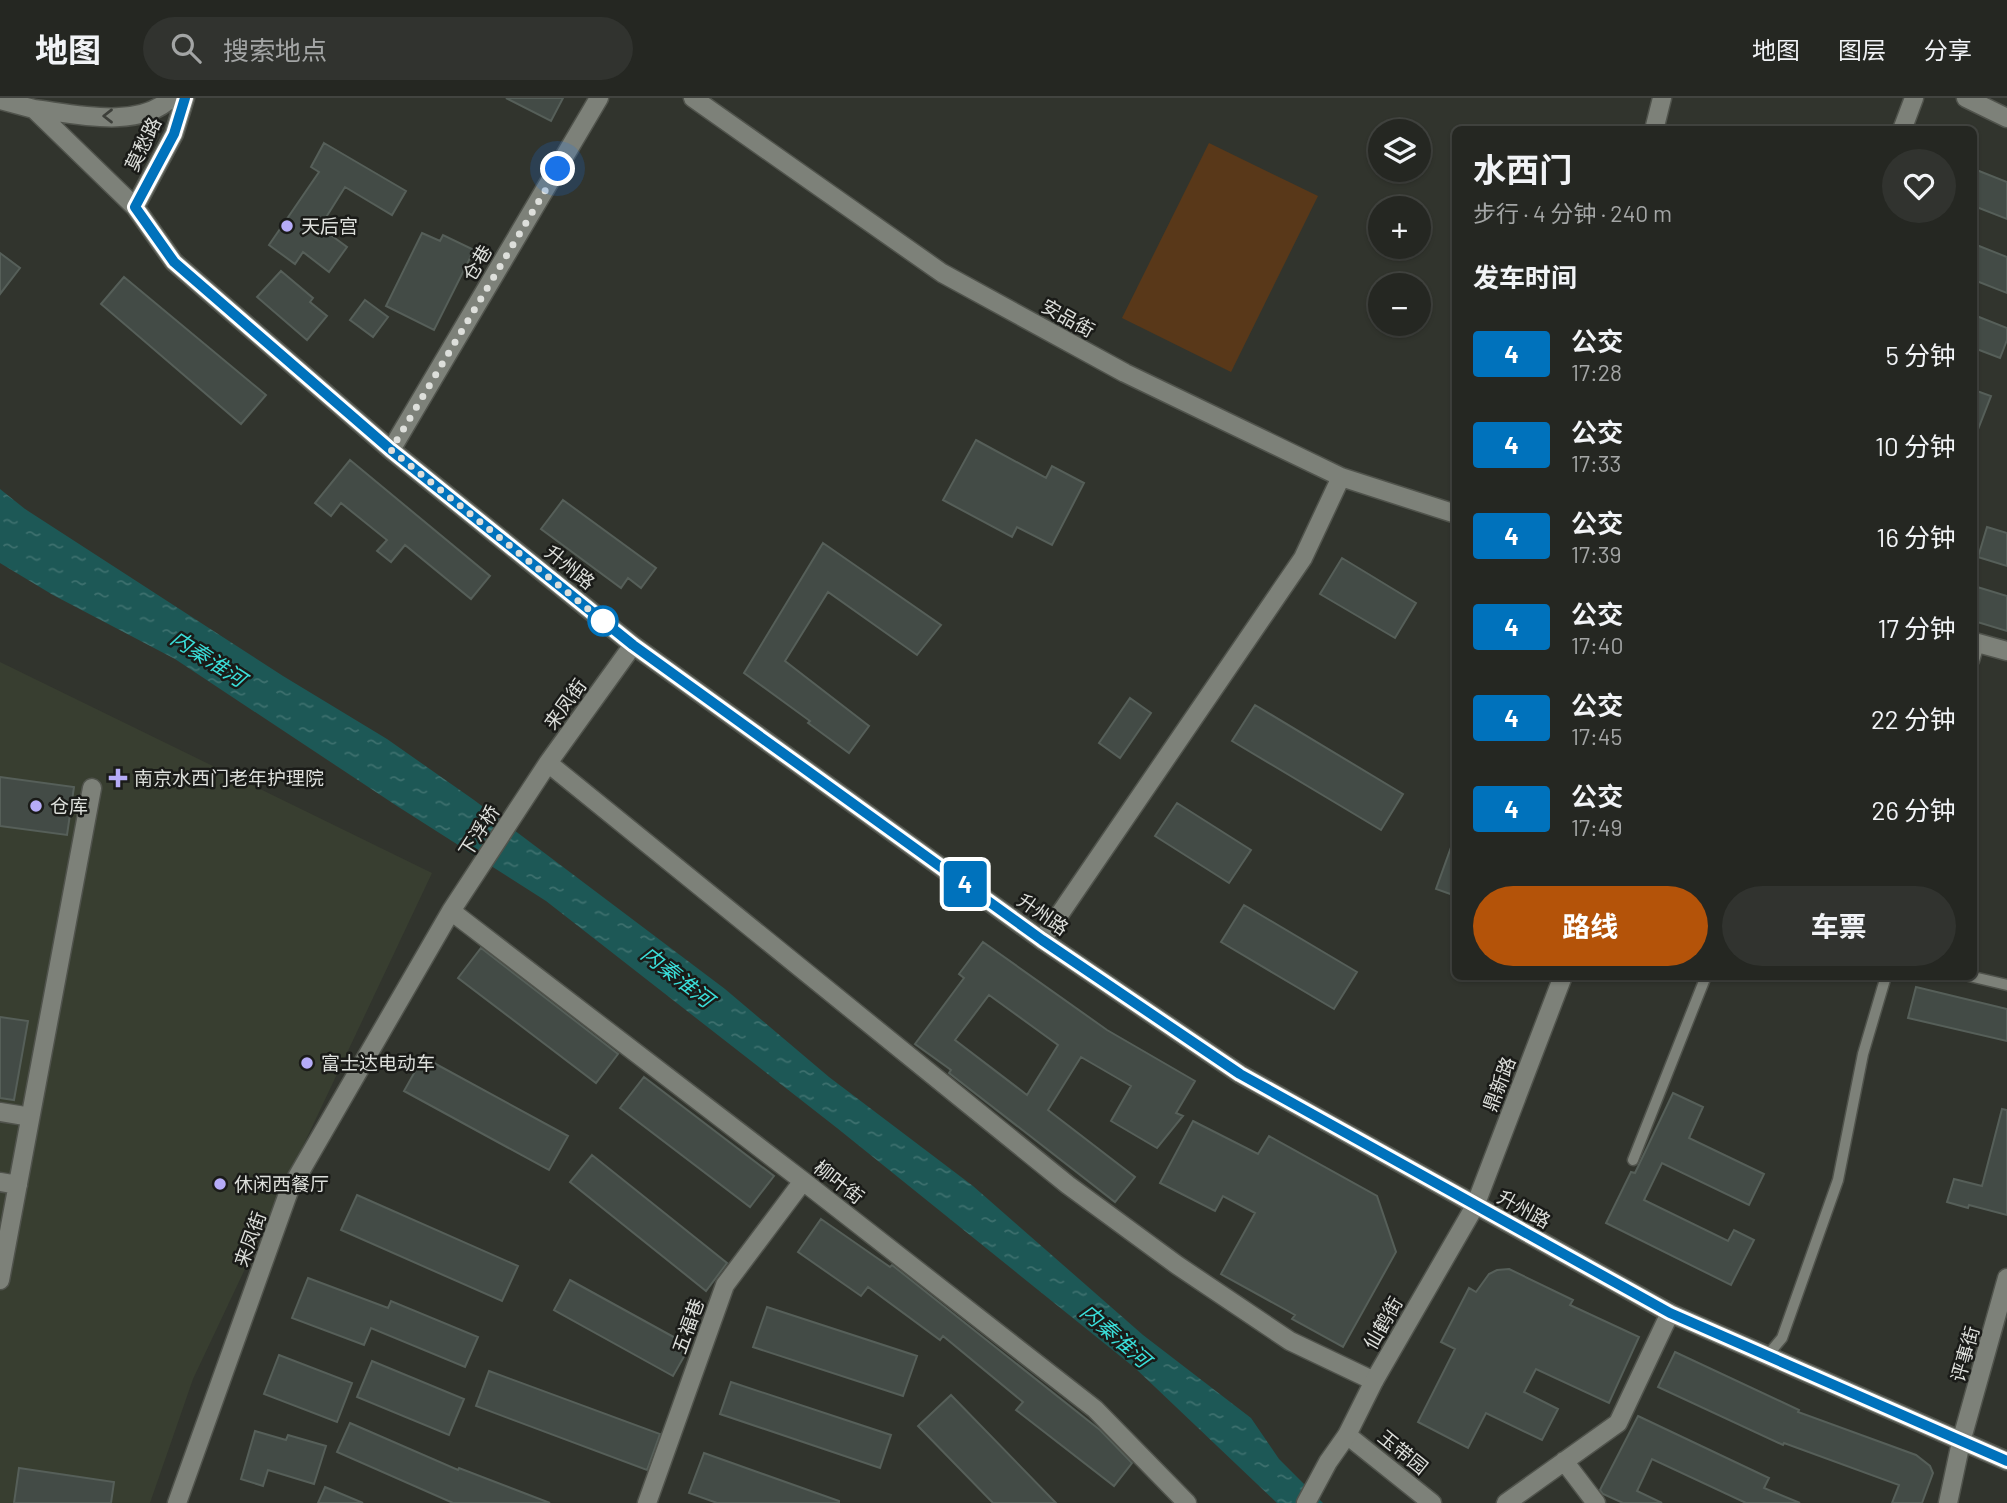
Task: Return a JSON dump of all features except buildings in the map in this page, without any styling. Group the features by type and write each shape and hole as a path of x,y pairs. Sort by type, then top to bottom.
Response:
{"street":[{"path":"0,100 34,109 105,117 142,115 171,98"},
{"name":"莫愁路","path":"135,207 174,134 185,98"},
{"name":"仓巷","path":"391,450 599,98"},
{"name":"安品街","path":"693,98 942,273 1125,373 1341,477 1452,513"},
{"path":"1655,126 1662,98"},
{"path":"1904,126 1914,98"},
{"path":"1966,98 2007,118"},
{"name":"升州路","path":"34,109 135,207 174,262 391,450 633,645 1042,940 1240,1074 1670,1313 2007,1461"},
{"path":"1042,940 1303,558 1341,477"},
{"name":"来凤街","path":"531,789 633,645"},
{"path":"1977,649 2007,651"},
{"path":"548,764 1068,1185 1177,1265 1290,1340 1374,1381"},
{"path":"0,1280 9,1184 92,788"},
{"name":"下浮桥","path":"456,904 531,789"},
{"name":"来凤街","path":"177,1503 289,1191 456,904"},
{"name":"柳叶街","path":"456,904 803,1181 1095,1409 1187,1503"},
{"name":"鼎新路","path":"1475,1206 1561,980"},
{"path":"0,1112 25,1116"},
{"name":"五福巷","path":"647,1503 725,1285 803,1181"},
{"name":"仙鹤街","path":"1306,1503 1475,1206"},
{"name":"评事街","path":"1948,1503 1961,1442 2007,1278"},
{"path":"1506,1503 1618,1423 1670,1313"},
{"name":"玉带园","path":"1347,1435 1432,1503"},
{"path":"1564,1461 1596,1503"}],"lane":[{"path":"1977,978 2007,985"},
{"path":"1633,1160 1704,980"},
{"path":"1767,1356 1782,1338 1835,1191 1863,1054 1885,980"}],"shaded area":[{"path":"1209,143 1318,196 1231,372 1122,318"},
{"path":"0,662 432,873 193,1379 150,1503 0,1503"}],"water":[{"name":"内秦淮河","path":"0,489 25,509 283,676 387,739 474,800 725,989 829,1077 973,1186 1143,1335 1251,1418 1279,1459 1323,1503 1277,1503 1135,1368 837,1128 546,901 175,659 53,595 0,563"}],"bus line":[{"name":"4","path":"185,98 174,134 135,207 174,262 391,450 633,645 1042,940 1240,1074 1670,1313 2007,1461"}],"place":[{"name":"天后宫","path":"287,226"},
{"name":"南京水西门老年护理院","path":"118,778"},
{"name":"仓库","path":"36,806"},
{"name":"富士达电动车","path":"307,1063"},
{"name":"休闲西餐厅","path":"220,1184"}],"route":[{"path":"558,169 391,450 613,629 603,621"}]}
